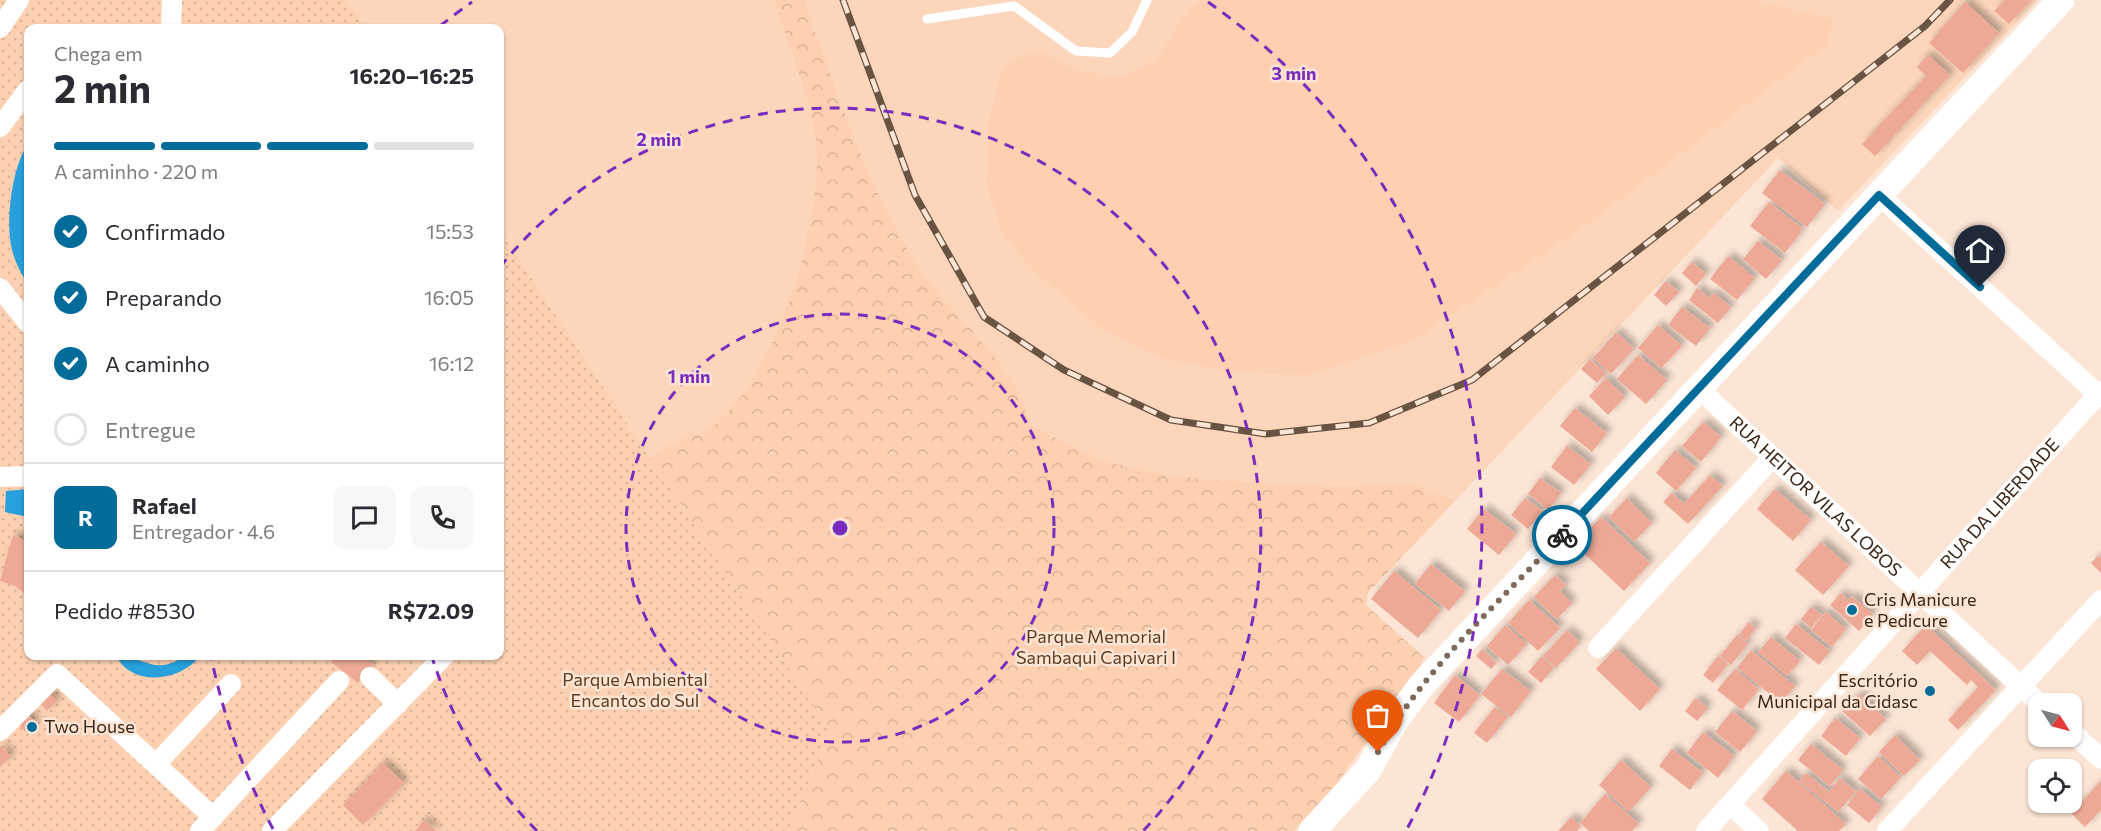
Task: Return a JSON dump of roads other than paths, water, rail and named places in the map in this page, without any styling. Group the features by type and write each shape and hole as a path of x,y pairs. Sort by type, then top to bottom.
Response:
{"street":[{"path":"0,28 19,0"},
{"path":"171,24 172,0"},
{"path":"1312,831 1368,770 1395,721 1421,686 2061,0"},
{"path":"0,127 24,95"},
{"path":"1879,195 2100,394"},
{"path":"0,288 24,317"},
{"name":"RUA HEITOR VILAS LOBOS","path":"1698,388 2028,693"},
{"name":"RUA DA LIBERDADE","path":"1706,831 2100,394"},
{"path":"1598,648 1773,457"},
{"path":"0,477 24,476"},
{"path":"1887,831 2101,600"},
{"path":"272,831 440,660"},
{"path":"0,731 57,674 156,764 206,824 252,767 339,681"},
{"path":"370,676 398,704"},
{"path":"156,764 203,722 231,684"},
{"path":"2082,741 2101,759"},
{"path":"1730,804 1759,831"}],"lane":[{"path":"927,19 1014,6 1076,51 1110,54 1132,32 1147,0"}],"water":[{"path":"24,151 24,278 11,245 9,221 14,179"},
{"path":"24,489 24,516 5,512 6,491"},
{"path":"119,660 139,660 163,665 179,660 196,660 181,671 157,677 145,677 124,666"}],"railway":[{"path":"843,0 915,195 984,317 1064,370 1171,420 1266,434 1369,423 1472,380 1925,26 1950,0"}],"place":[{"name":"Cris Manicure e Pedicure","path":"1852,610"},
{"name":"Escritório Municipal da Cidasc","path":"1930,691"},
{"name":"Two House","path":"32,727"}],"park label":[{"name":"Parque Memorial Sambaqui Capivari I","path":"1096,647"},
{"name":"Parque Ambiental Encantos do Sul","path":"635,690"}]}
